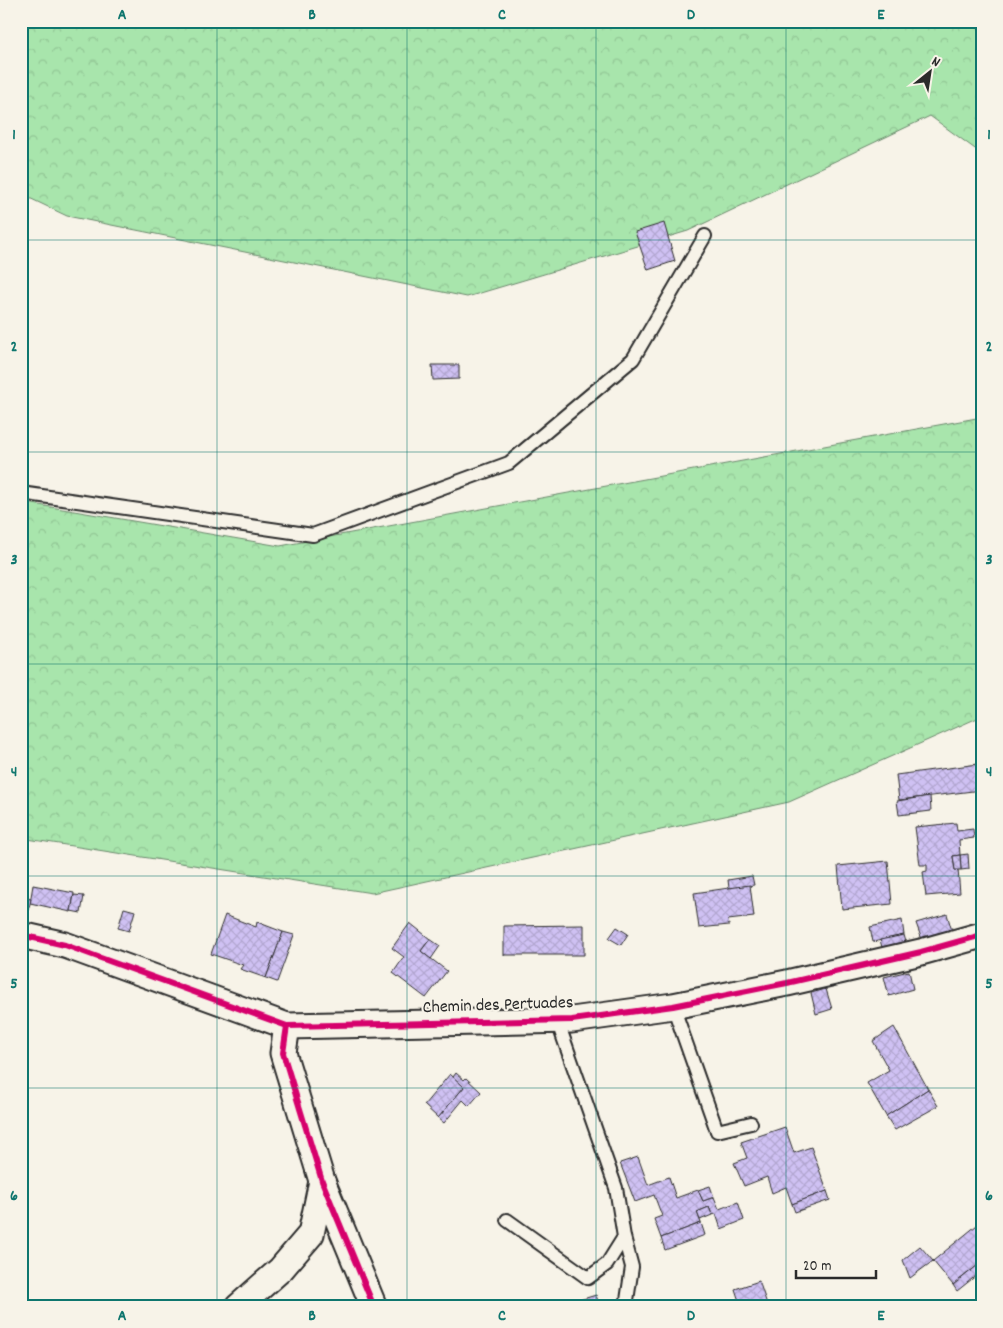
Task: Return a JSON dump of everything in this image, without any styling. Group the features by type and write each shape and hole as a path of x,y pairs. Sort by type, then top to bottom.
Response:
{"street":[{"name":"Chemin des Pertuades","path":"21,936 65,945 287,1026 572,1020 673,1006 787,983 921,952 982,935"},
{"path":"287,1026 283,1054 322,1181 374,1307"},
{"path":"238,1307 281,1269 311,1234 322,1181"}],"lane":[{"path":"21,493 313,535 508,463 633,359 705,236"},
{"path":"673,1006 717,1131 751,1123"},
{"path":"557,1020 616,1188 624,1237 632,1268 626,1307"},
{"path":"507,1220 588,1278 607,1264 624,1237"}],"green space":[{"path":"21,21 982,21 982,154 930,116 688,231 467,297 67,216 21,194"},
{"path":"982,417 982,716 789,802 372,893 21,838 21,502 280,546"}],"building":[{"path":"664,223 675,261 648,270 635,232"},
{"path":"432,365 459,365 459,379 433,380"},
{"path":"978,764 981,790 899,800 896,775"},
{"path":"930,796 931,811 899,815 897,801"},
{"path":"956,823 957,831 973,829 974,838 959,840 960,855 953,856 955,870 958,870 960,893 926,896 923,872 927,871 927,865 920,865 915,827"},
{"path":"968,854 969,869 961,870 960,855"},
{"path":"960,855 961,870 955,870 953,856"},
{"path":"888,861 892,904 842,909 838,866"},
{"path":"752,876 754,885 729,888 728,880"},
{"path":"33,885 74,893 71,912 30,903"},
{"path":"750,885 754,917 728,920 729,925 699,928 694,893"},
{"path":"74,895 84,896 81,913 71,911"},
{"path":"21,897 31,899 28,912 21,910"},
{"path":"124,908 135,911 129,931 118,928"},
{"path":"947,914 952,931 922,940 916,923"},
{"path":"225,915 256,927 257,922 283,932 266,978 240,969 243,965 211,954"},
{"path":"902,920 904,935 873,942 870,927"},
{"path":"410,923 430,939 421,951 447,971 426,998 393,973 404,957 392,948"},
{"path":"584,925 584,955 504,955 504,926"},
{"path":"617,927 628,934 621,945 609,938"},
{"path":"283,932 294,935 277,982 266,978"},
{"path":"904,935 908,949 884,954 880,940"},
{"path":"430,939 440,946 431,959 421,951"},
{"path":"909,971 913,989 889,996 884,977"},
{"path":"826,989 832,1009 816,1014 811,993"},
{"path":"894,1027 928,1089 886,1116 867,1083 889,1070 873,1041"},
{"path":"456,1073 464,1080 466,1078 481,1092 469,1106 463,1100 444,1123 438,1118 464,1087 453,1077"},
{"path":"450,1074 464,1087 438,1118 424,1105"},
{"path":"928,1089 938,1106 895,1130 886,1116"},
{"path":"785,1127 794,1153 811,1147 827,1191 792,1204 786,1187 772,1193 767,1177 744,1186 734,1163 747,1158 741,1142"},
{"path":"638,1157 648,1185 669,1177 676,1198 698,1190 703,1201 714,1197 719,1209 738,1202 744,1220 721,1229 716,1214 712,1215 709,1207 697,1212 701,1223 661,1238 654,1219 662,1216 654,1195 635,1202 620,1163"},
{"path":"21,1166 28,1204 21,1205"},
{"path":"710,1186 714,1197 703,1201 698,1190"},
{"path":"827,1191 830,1200 795,1212 792,1204"},
{"path":"709,1207 712,1215 700,1220 697,1212"},
{"path":"21,1221 27,1255 21,1256"},
{"path":"982,1221 982,1262 953,1285 933,1261"},
{"path":"701,1223 705,1235 665,1250 661,1238"},
{"path":"920,1246 933,1261 910,1278 903,1260"},
{"path":"982,1262 982,1271 957,1291 953,1285"},
{"path":"759,1281 768,1307 741,1307 735,1289"},
{"path":"596,1295 600,1307 574,1307 573,1302"}],"cycle path":[{"path":"21,935 65,945 287,1026 572,1020 673,1006 787,983 921,952 982,935"},
{"path":"287,1026 283,1053 322,1181 374,1307"}]}
